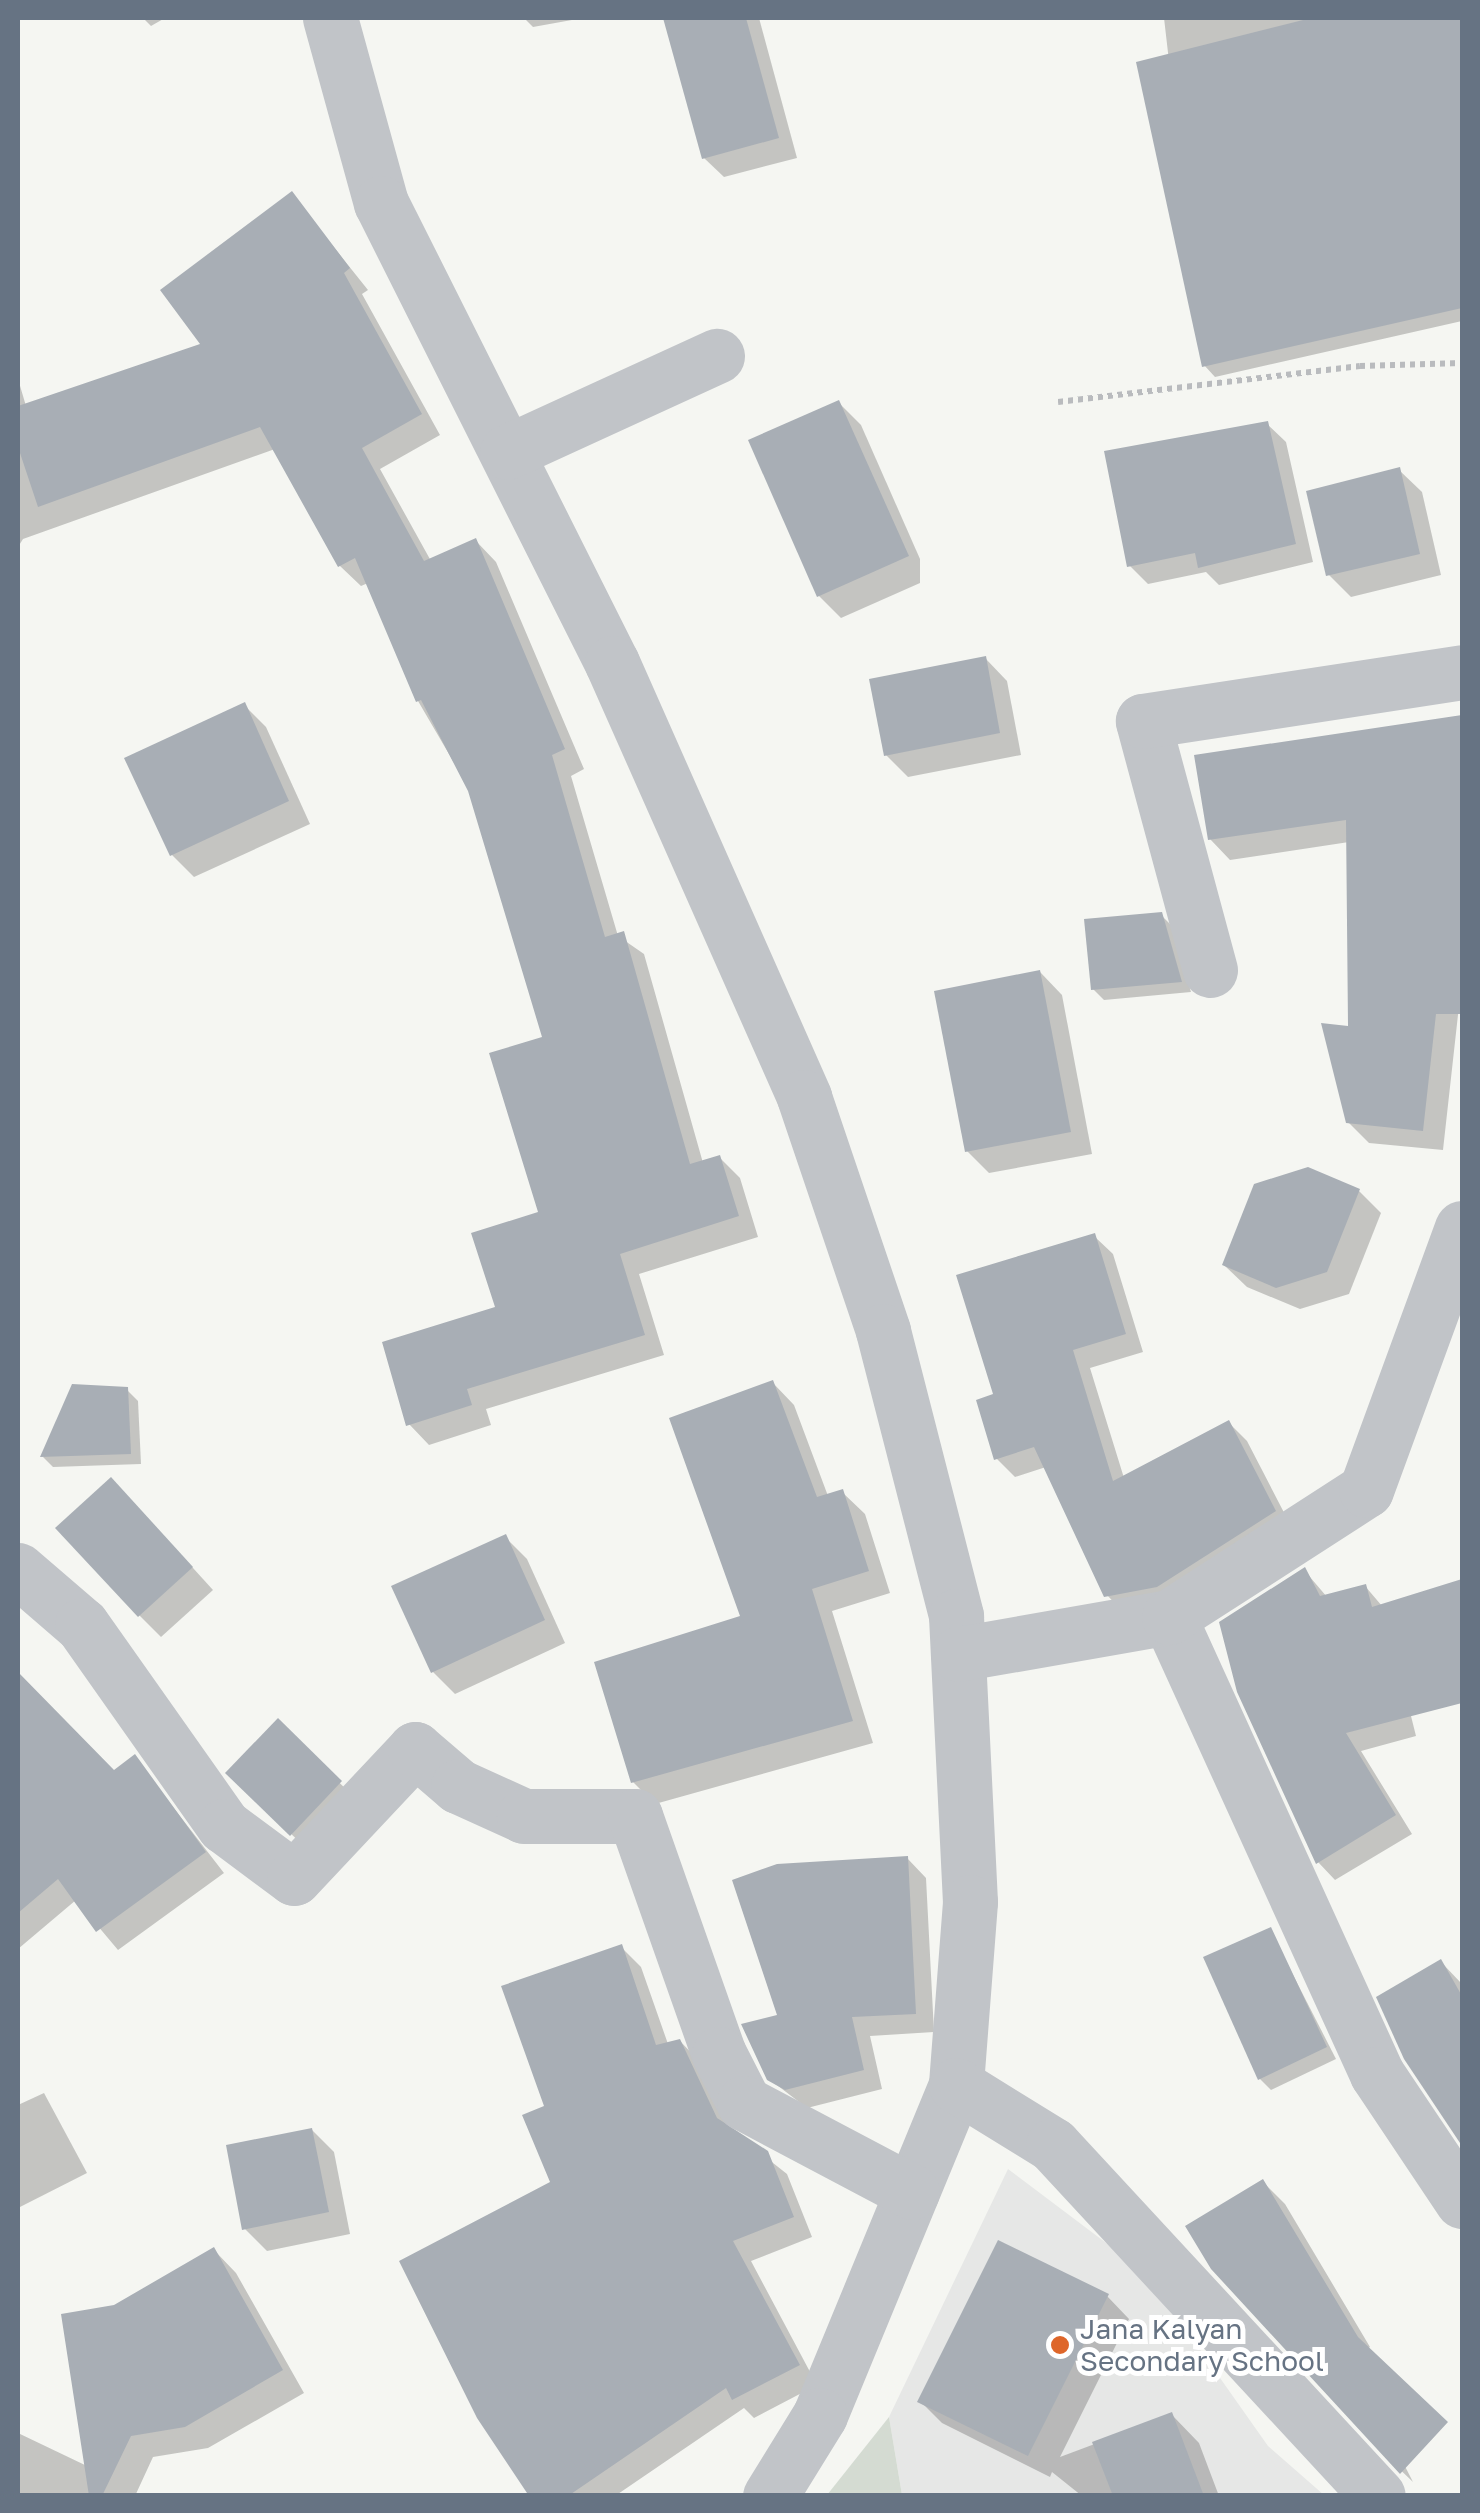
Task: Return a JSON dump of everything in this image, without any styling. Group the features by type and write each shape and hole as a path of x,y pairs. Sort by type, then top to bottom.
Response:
{"street":[{"path":"330,18 382,203 612,664 804,1097 884,1331 956,1616 970,1902 956,2085 820,2415 770,2496"},
{"path":"507,452 717,356"},
{"path":"1210,970 1143,721 1462,672"},
{"path":"958,1654 1169,1617 1366,1490 1462,1228"},
{"path":"18,1570 82,1624 224,1826 294,1878 415,1749 458,1786 524,1816 636,1816 719,2054 744,2103 912,2192"},
{"path":"1169,1617 1377,2074 1462,2201"},
{"path":"956,2085 1053,2145 1378,2496"}],"path":[{"path":"1058,402 1360,366 1462,363"}],"shaded area":[{"name":"Jana Kalyan Secondary School","path":"1008,2169 1146,2273 1268,2446 1324,2495 902,2495 889,2417"},
{"path":"889,2417 902,2495 827,2495"}],"building":[{"path":"663,18 746,18 779,138 702,159"},
{"path":"1311,18 1462,18 1462,308 1202,367 1136,62"},
{"path":"292,191 350,268 344,273 422,414 362,448 424,561 476,538 565,749 552,755 605,937 624,931 690,1164 720,1155 739,1216 620,1254 645,1335 467,1389 472,1405 406,1426 382,1342 495,1307 471,1233 538,1212 489,1053 542,1037 468,791 421,700 416,702 355,558 338,567 260,427 38,507 18,447 18,406 200,344 160,290"},
{"path":"839,400 909,556 817,597 748,440"},
{"path":"1268,421 1296,544 1198,568 1195,553 1127,567 1104,451"},
{"path":"1400,467 1420,554 1326,576 1306,491"},
{"path":"986,656 1000,733 884,756 869,679"},
{"path":"245,702 289,801 170,856 124,758"},
{"path":"1462,715 1462,1014 1436,1014 1423,1131 1346,1123 1321,1023 1348,1026 1346,820 1208,840 1194,755"},
{"path":"1162,912 1182,982 1091,990 1084,919"},
{"path":"1040,970 1071,1132 965,1152 934,991"},
{"path":"1308,1167 1360,1189 1327,1272 1276,1288 1222,1265 1254,1184"},
{"path":"1095,1233 1126,1334 1073,1350 1113,1481 1229,1420 1276,1511 1157,1587 1104,1597 1034,1447 994,1460 976,1400 993,1394 956,1275"},
{"path":"773,1380 817,1497 843,1489 869,1571 812,1589 853,1721 631,1783 594,1662 740,1616 669,1418"},
{"path":"72,1384 128,1387 131,1454 40,1457"},
{"path":"111,1477 193,1567 138,1617 55,1528"},
{"path":"506,1534 545,1620 431,1673 391,1586"},
{"path":"1305,1567 1320,1596 1366,1584 1372,1607 1462,1579 1462,1703 1346,1733 1396,1815 1316,1864 1237,1692 1219,1622"},
{"path":"18,1672 114,1770 135,1754 206,1852 96,1932 58,1879 18,1913"},
{"path":"278,1718 342,1781 290,1836 225,1773"},
{"path":"908,1856 916,2014 852,2017 864,2070 785,2090 767,2080 741,2024 777,2015 732,1880 777,1864"},
{"path":"1271,1927 1327,2047 1258,2080 1203,1957"},
{"path":"622,1944 656,2045 680,2039 717,2118 768,2151 794,2217 733,2241 800,2365 732,2400 726,2388 568,2496 529,2496 477,2418 399,2261 550,2182 522,2115 544,2106 501,1986"},
{"path":"1441,1959 1462,1996 1462,2146 1404,2059 1376,1997"},
{"path":"312,2128 329,2212 242,2230 226,2145"},
{"path":"1263,2179 1358,2337 1448,2422 1400,2474 1211,2269 1185,2226"},
{"path":"998,2240 1109,2294 1028,2456 917,2402"},
{"path":"214,2247 283,2370 185,2427 131,2436 102,2496 89,2496 61,2314 114,2305"},
{"path":"1172,2412 1204,2496 1113,2496 1092,2442"}],"place":[{"name":"Jana Kalyan Secondary School","path":"1060,2345"}]}
